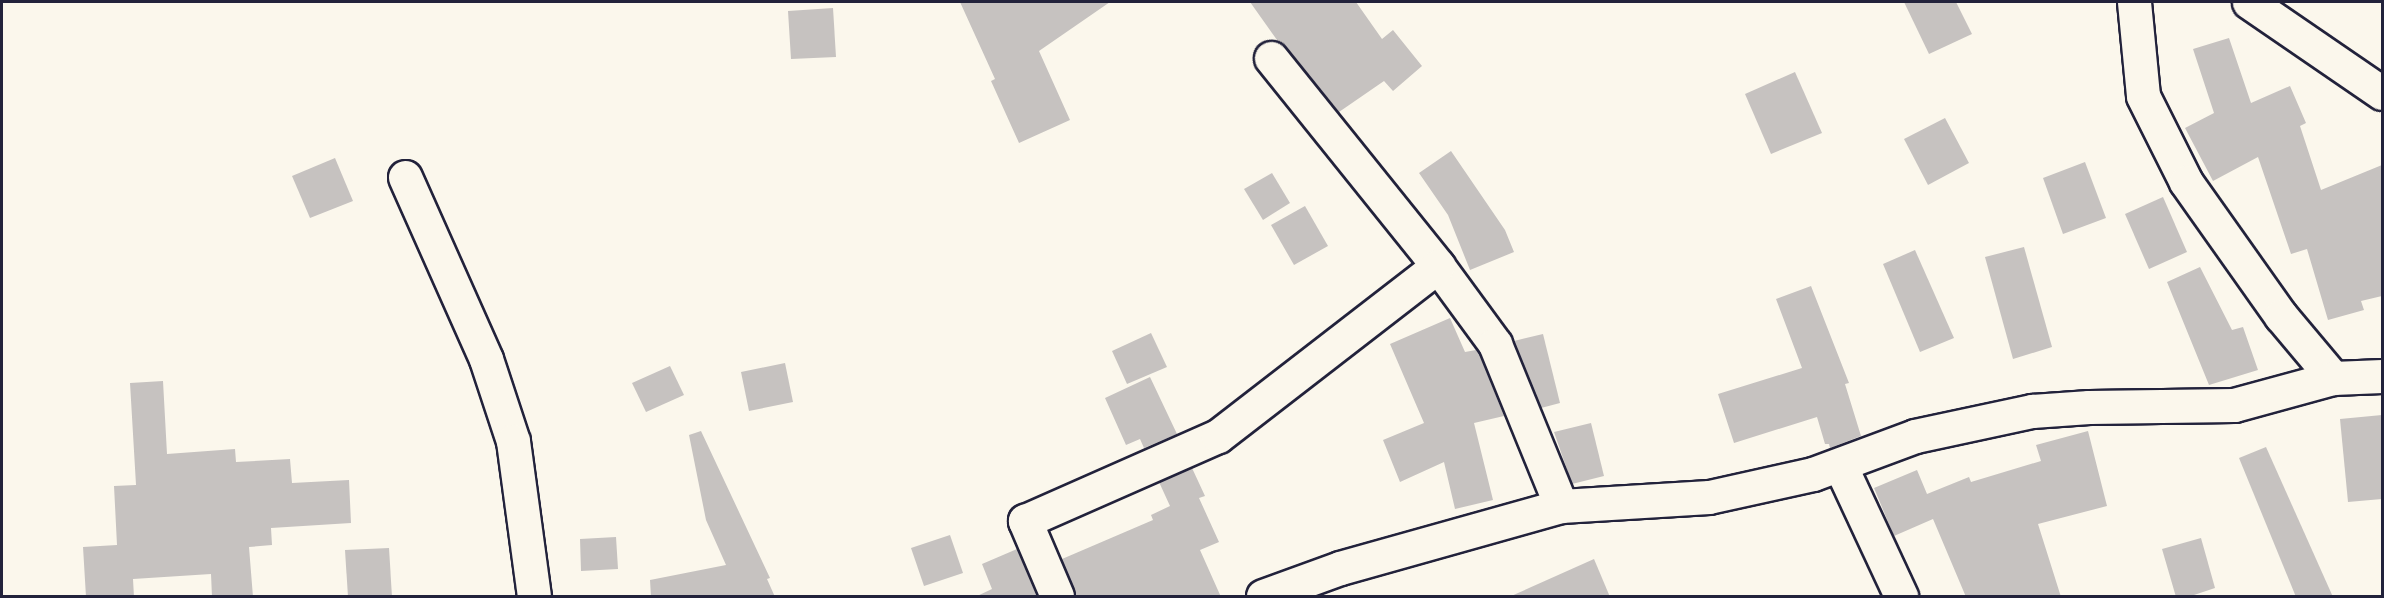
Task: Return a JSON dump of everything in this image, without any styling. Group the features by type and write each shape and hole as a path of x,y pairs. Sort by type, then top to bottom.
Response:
{"street":[{"path":"2134,2 2143,96 2186,182 2281,316 2333,378"},
{"path":"2249,2 2382,93"},
{"path":"1271,58 1438,266 1495,344 1561,506"},
{"path":"405,177 486,359 513,441 534,597"},
{"path":"1057,597 1025,521 1218,436 1438,266"},
{"path":"1263,597 1340,568 1561,506 1710,497 1813,474 1915,436 2032,411 2089,407 2234,405 2333,378 2382,376"},
{"path":"1840,465 1901,597"}],"building":[{"path":"960,2 1110,2 1039,51 1070,120 1019,143 991,81 995,79"},
{"path":"1250,2 1356,2 1382,39 1393,30 1422,66 1393,91 1384,81 1339,112 1284,44 1277,40"},
{"path":"1904,2 1956,2 1972,34 1929,54"},
{"path":"833,8 836,57 791,59 788,11"},
{"path":"2229,38 2251,103 2290,86 2306,123 2300,126 2321,190 2382,165 2382,296 2361,301 2364,310 2328,320 2307,249 2291,254 2258,157 2213,181 2185,128 2214,113 2193,49"},
{"path":"1795,72 1822,133 1771,154 1745,94"},
{"path":"1945,118 1969,163 1928,185 1904,139"},
{"path":"1451,151 1505,230 1514,252 1470,270 1448,215 1419,173"},
{"path":"335,158 353,201 310,218 292,176"},
{"path":"2085,162 2106,218 2063,234 2043,178"},
{"path":"1272,173 1290,203 1263,220 1244,189"},
{"path":"2163,197 2187,252 2149,269 2125,214"},
{"path":"1305,206 1328,246 1294,265 1271,225"},
{"path":"2024,247 2052,347 2013,359 1985,257"},
{"path":"1915,250 1954,338 1920,352 1883,264"},
{"path":"2200,267 2232,330 2243,327 2258,370 2209,385 2167,282"},
{"path":"1811,286 1849,383 1845,384 1861,436 1830,448 1829,444 1825,444 1817,417 1734,443 1718,394 1802,368 1776,299"},
{"path":"1450,318 1465,352 1476,350 1479,353 1504,416 1474,423 1493,500 1455,509 1444,462 1400,482 1383,440 1424,423 1390,344"},
{"path":"1151,333 1167,367 1127,384 1112,351"},
{"path":"1543,334 1560,403 1541,408 1514,341"},
{"path":"785,363 793,402 749,411 741,372"},
{"path":"670,366 684,395 646,412 632,383"},
{"path":"1150,377 1177,434 1144,448 1140,439 1126,445 1105,398"},
{"path":"163,381 167,454 235,449 236,462 290,459 292,483 349,480 351,523 271,528 272,545 249,547 253,597 212,597 211,574 133,579 134,597 86,597 83,547 117,545 114,486 136,485 130,383"},
{"path":"2382,415 2382,499 2348,502 2340,419"},
{"path":"1591,423 1604,476 1572,484 1554,432"},
{"path":"701,431 770,578 767,579 775,597 651,597 650,580 726,565 706,520 689,435"},
{"path":"2088,431 2107,506 2038,524 2061,597 1966,597 1933,519 1894,536 1874,488 1917,470 1927,494 1969,477 1971,482 2041,461 2036,445"},
{"path":"2266,447 2333,597 2296,597 2239,458"},
{"path":"1192,468 1205,496 1199,498 1219,542 1200,550 1221,597 1075,597 1062,559 1153,520 1151,515 1170,506 1159,482"},
{"path":"950,535 963,573 924,586 911,548"},
{"path":"616,537 618,569 581,571 580,539"},
{"path":"2201,538 2215,588 2188,597 2176,597 2162,549"},
{"path":"389,548 392,597 348,597 345,550"},
{"path":"1017,549 1037,597 975,597 992,589 982,564"},
{"path":"1594,559 1610,597 1509,597"}]}
